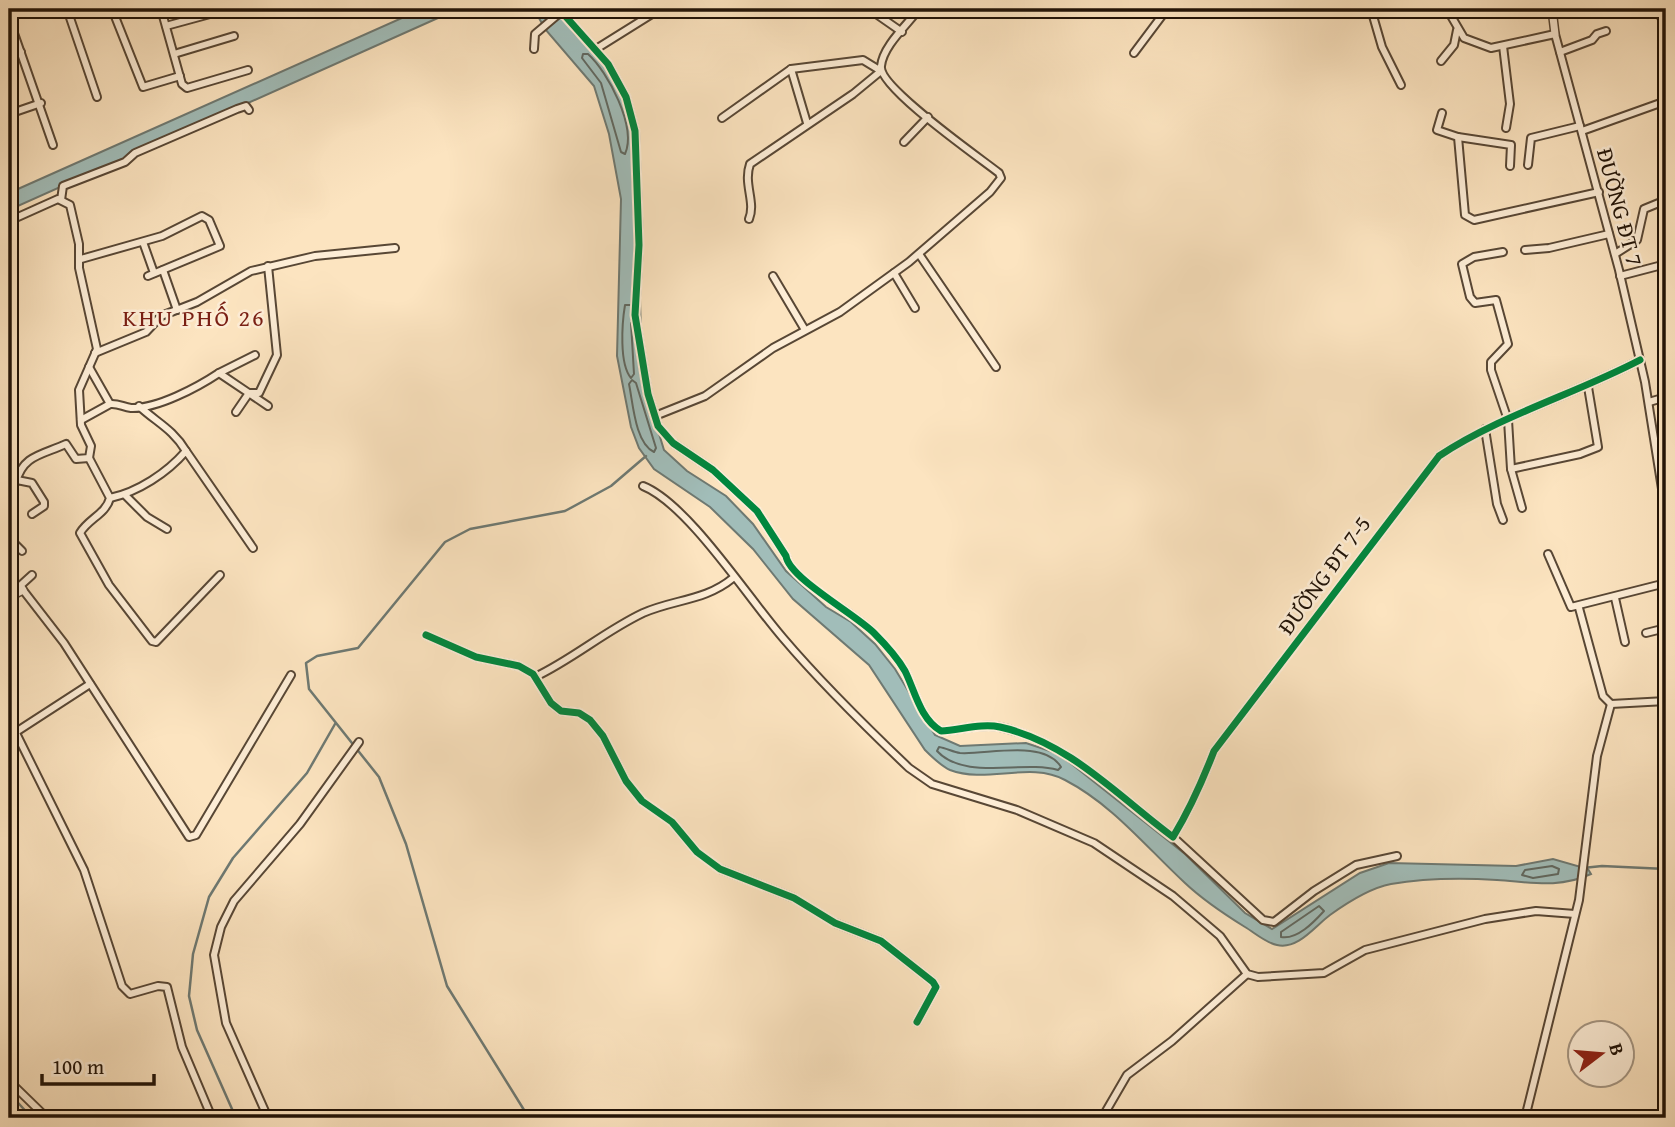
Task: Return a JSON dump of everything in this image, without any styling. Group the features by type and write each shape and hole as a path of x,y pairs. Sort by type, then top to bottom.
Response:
{"street":[{"path":"67,9 97,97"},
{"path":"112,9 143,87 180,76"},
{"path":"161,9 180,76 187,88 248,71"},
{"path":"596,50 660,9"},
{"path":"869,9 902,32"},
{"path":"749,219 752,212 745,178 750,164 853,94 881,71 887,50 919,9"},
{"path":"1134,53 1167,9"},
{"path":"1371,9 1382,47 1401,85"},
{"path":"1447,9 1464,38 1491,48 1555,34 1552,9"},
{"path":"166,26 221,11"},
{"path":"534,49 535,34 560,11 608,64 626,97 635,131 639,245 635,315 648,394 658,426 673,443 713,470 757,511 771,529 787,564 800,578 857,617 889,649 905,672 917,702 934,727 941,731 999,727 1034,738 1078,762 1173,837 1263,920 1274,922 1348,869 1397,856"},
{"path":"1659,12 1666,29"},
{"path":"9,19 54,145"},
{"path":"1441,61 1454,45 1457,30"},
{"path":"1560,52 1592,40 1597,34 1606,31"},
{"name":"ĐƯỜNG ĐT 7","path":"1555,34 1599,192 1640,360 1666,514"},
{"path":"174,54 233,36"},
{"path":"1503,46 1509,100 1506,128"},
{"path":"9,57 21,52"},
{"path":"655,416 705,396 773,348 840,312 919,254 990,192 1001,178 999,173 893,88 881,71 863,60 791,69 722,118"},
{"path":"791,69 807,123"},
{"path":"1528,165 1531,138 1581,128 1666,101"},
{"path":"9,114 41,103"},
{"path":"61,200 63,187 125,162 135,153 237,109 246,106 249,110"},
{"path":"1442,113 1437,130 1458,137 1511,145 1510,166"},
{"path":"905,142 928,117"},
{"path":"1458,137 1465,215 1474,220 1599,192"},
{"path":"9,221 61,200"},
{"path":"61,200 70,205 81,259 79,268 97,349 79,390 81,420 92,446 89,458 110,498 108,506 85,524 80,533 109,585 152,641 156,642 220,575"},
{"path":"1615,254 1637,240 1644,208 1666,200"},
{"path":"81,259 162,236 202,216 209,220 220,246 151,274 143,242"},
{"path":"1525,250 1549,248 1609,234"},
{"path":"95,354 146,332 161,316 234,283 251,271 315,256 395,248"},
{"path":"1503,252 1474,257 1462,264 1470,297 1475,303 1496,300 1501,314 1508,344 1491,362 1491,370 1508,420 1511,469 1522,509"},
{"path":"919,254 996,367"},
{"path":"1620,276 1666,264"},
{"path":"249,393 259,393 277,355 268,266"},
{"path":"163,270 177,310"},
{"path":"894,273 915,308"},
{"path":"773,276 805,330"},
{"path":"81,420 110,404 139,407 197,387 255,355"},
{"name":"ĐƯỜNG ĐT 7-5","path":"1173,837 1184,824 1202,787 1214,751 1279,669 1421,476 1439,456 1485,429 1588,387 1640,360"},
{"path":"89,367 110,404"},
{"path":"219,373 268,406"},
{"path":"1511,469 1580,454 1598,447 1588,387"},
{"path":"236,412 249,393"},
{"path":"1649,402 1666,397"},
{"path":"139,407 178,437 253,548"},
{"path":"1485,429 1497,504 1503,520"},
{"path":"9,486 17,480 20,466 27,460 66,444 76,458 89,458"},
{"path":"110,498 125,495 174,464 186,451"},
{"path":"17,480 32,483 44,502 44,506 32,514"},
{"path":"643,486 660,493 694,527 784,640 909,768 932,784 1017,810 1094,843 1173,896 1212,929 1247,974 1258,977 1324,973 1365,950 1410,936 1532,912 1576,914"},
{"path":"125,495 147,517 167,529"},
{"path":"9,538 22,551"},
{"path":"1548,554 1571,607 1579,608 1666,583"},
{"path":"32,575 21,585 23,590 64,643 189,837 196,835 291,675"},
{"path":"535,677 642,614 669,603 710,595 733,579"},
{"path":"9,594 23,590"},
{"path":"1615,598 1625,642"},
{"path":"1579,608 1603,696 1611,704 1666,701"},
{"path":"1646,633 1666,628"},
{"path":"426,635 476,657 519,666 535,677 551,703 561,711 579,713 590,720 642,801 672,822 697,852 720,869 794,898 835,923 881,941 933,982 936,988 917,1022"},
{"path":"16,732 90,684"},
{"path":"1525,1118 1579,900 1597,756 1611,704"},
{"path":"9,719 84,870 122,986 130,994 158,986 167,987 182,1047 212,1118"},
{"path":"268,1118 226,1023 214,955 221,927 234,901 300,824 359,742"},
{"path":"1102,1118 1126,1074 1172,1041 1247,974"},
{"path":"9,1081 47,1118"}],"water":[{"path":"422,9 458,9 9,210 9,193"},
{"path":"534,9 556,9 575,34 608,65 625,98 631,119 638,218 642,378 664,450 687,471 726,496 753,524 786,571 826,607 851,622 875,644 895,669 935,735 960,746 1026,743 1059,754 1185,854 1245,913 1272,929 1360,873 1389,863 1516,866 1553,859 1588,869 1591,874 1555,883 1457,879 1391,884 1352,901 1299,941 1285,946 1277,945 1206,901 1114,814 1065,780 1037,772 964,774 943,766 925,750 869,665 793,599 753,549 710,507 654,469 639,448 631,427 617,356 621,199 609,134 594,86 545,29"}],"waterway":[{"path":"529,1118 447,986 406,844 379,777 309,689 306,663 317,656 358,648 445,542 470,529 565,511 611,486 646,456"},
{"path":"236,1118 197,1030 189,996 193,954 209,897 233,858 307,773 335,724"},
{"path":"1583,868 1602,866 1666,869"},
{"path":"9,1093 32,1118"}],"cycle path":[{"path":"559,9 608,64 626,97 635,131 639,245 635,315 648,394 658,426 673,443 713,470 757,511 798,575 865,625 883,642 902,666 923,712 934,726 941,731 978,726 1000,727 1049,745 1092,773 1173,837 1214,751 1439,456 1487,428 1640,360"},
{"path":"426,635 476,657 519,666 533,674 551,703 561,711 579,713 590,720 603,736 626,781 642,801 672,822 697,852 720,869 794,898 835,923 881,941 936,987 917,1022"}],"district":[{"name":"KHU PHỐ 26","path":"194,318"}]}
